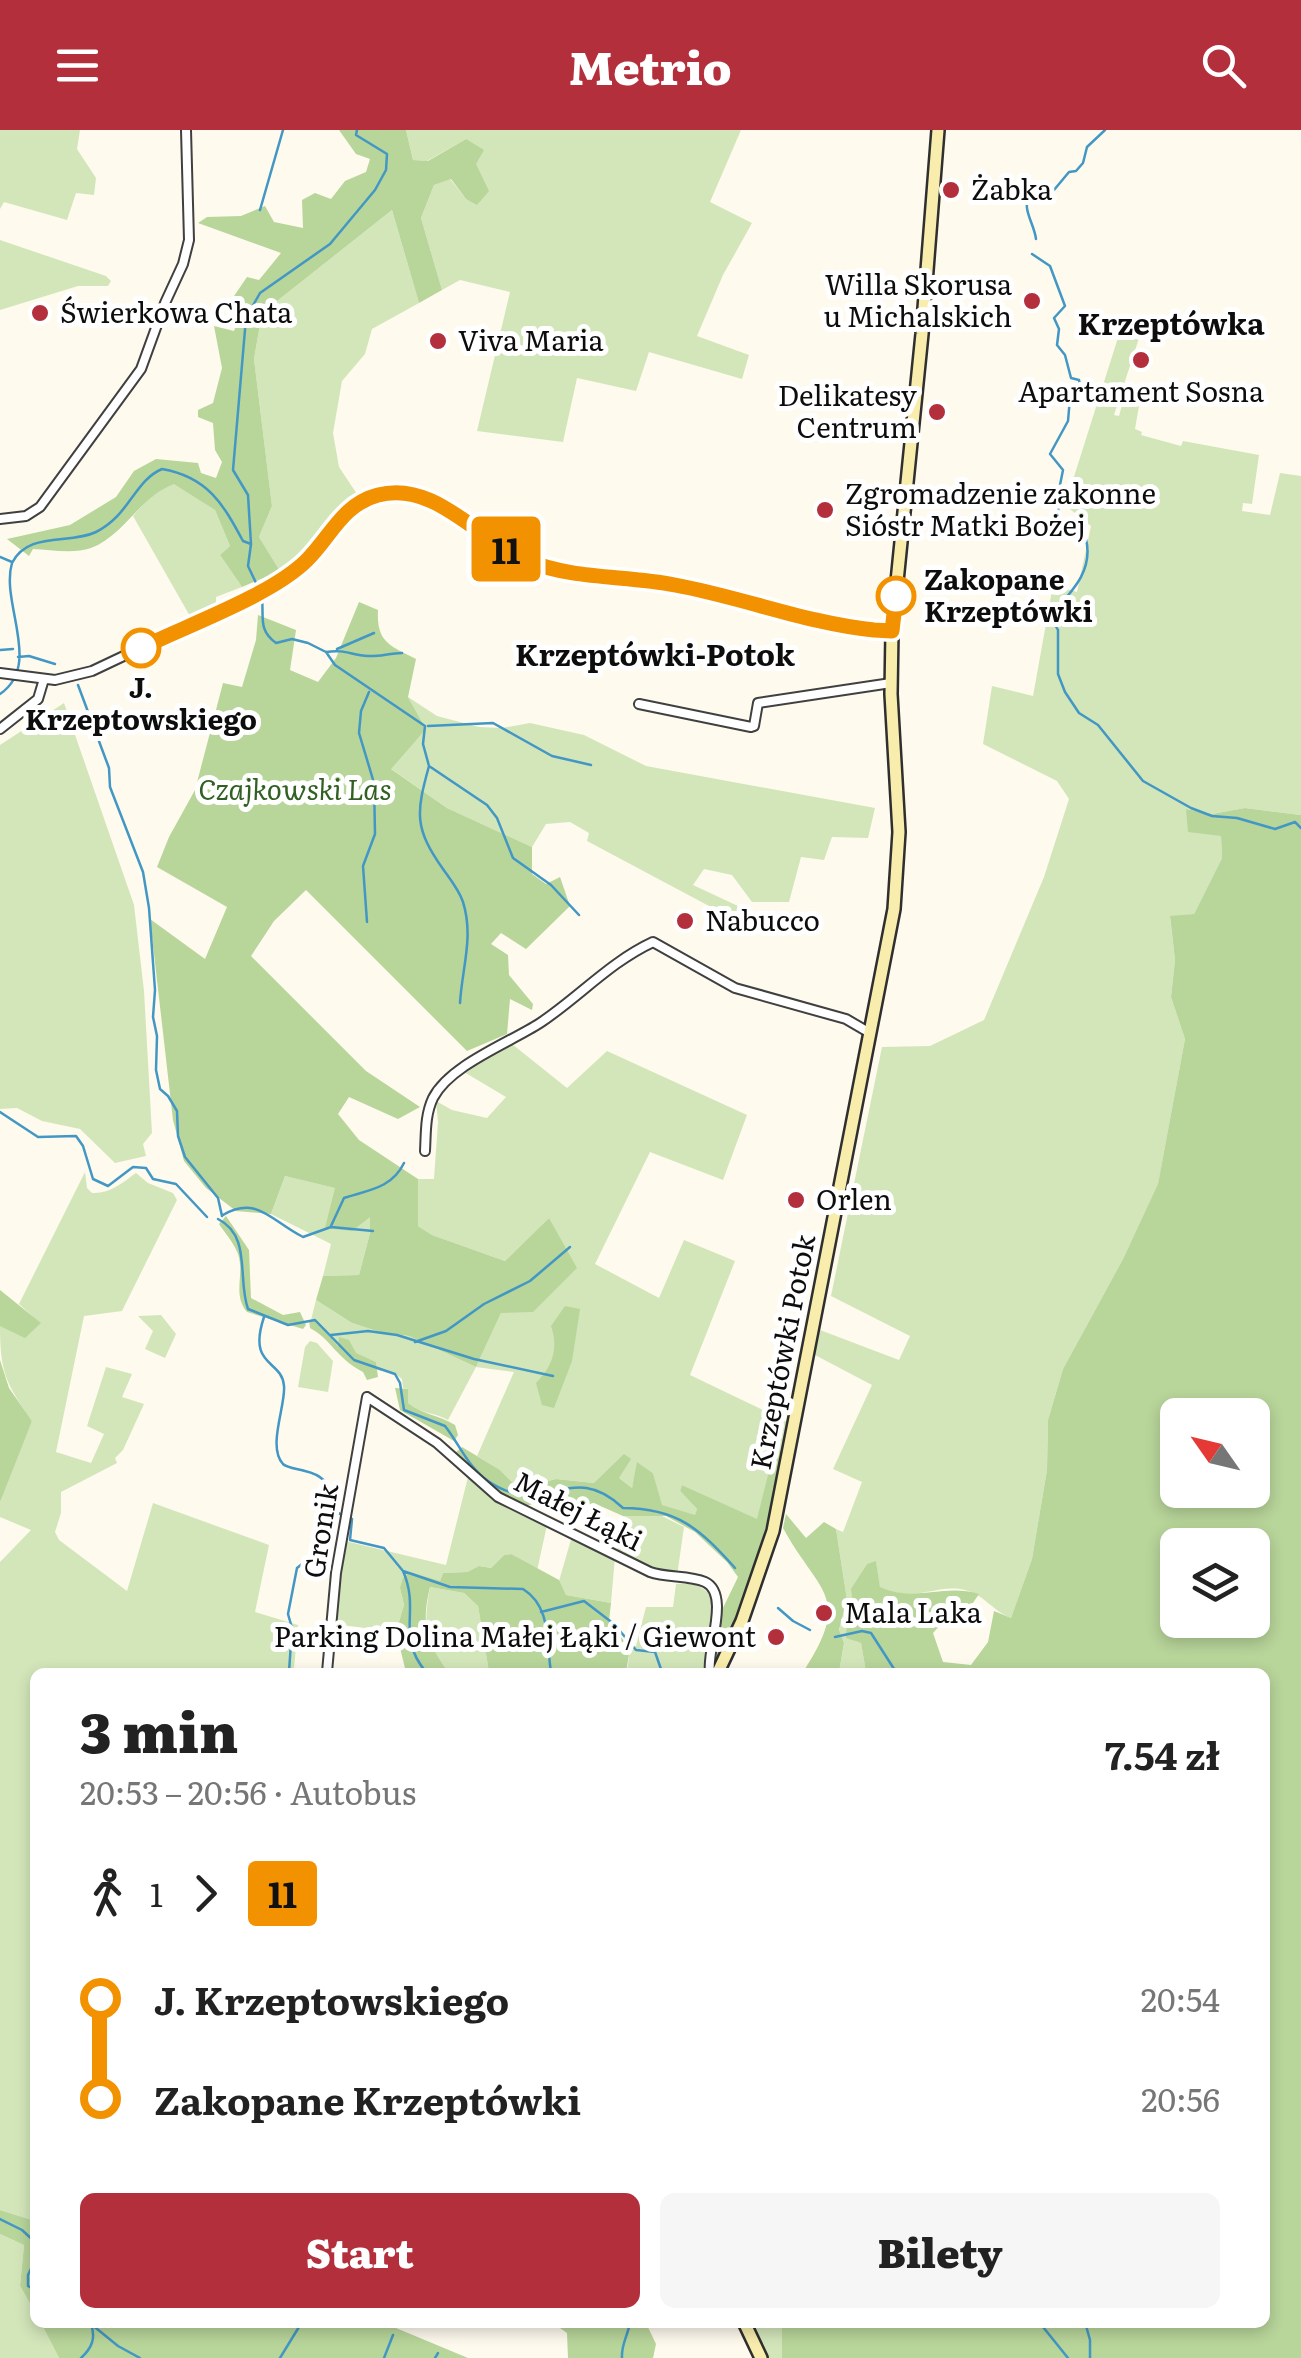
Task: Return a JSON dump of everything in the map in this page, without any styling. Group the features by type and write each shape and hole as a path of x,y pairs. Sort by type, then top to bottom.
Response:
{"main road":[{"name":"Krzeptówki Potok","path":"720,1668 752,1596 773,1531 894,909 899,862 892,631 938,130"},
{"path":"747,2328 761,2358"}],"street":[{"path":"0,519 26,516 40,507 141,369 187,252 186,130"},
{"path":"2,674 55,680 92,671 282,581 305,562 354,505 376,495 398,492 435,502 512,553 550,569 663,582 846,626 892,631"},
{"path":"0,729 38,699 44,679"},
{"path":"639,704 751,727 758,703 891,683"},
{"path":"425,1151 426,1119 434,1096 450,1079 541,1022 585,985 654,942 735,988 846,1018 870,1032"},
{"name":"Gronik","path":"327,1668 336,1573 367,1397"},
{"name":"Małej Łąki","path":"367,1397 437,1444 482,1485 520,1510 650,1572 665,1578 702,1581 711,1587 717,1614 710,1668"}],"green space":[{"path":"0,130 80,130 77,149 96,178 94,195 76,193 67,220 4,202 0,209"},
{"path":"339,130 406,130 413,160 428,161 466,139 484,150 476,164 489,191 477,205 466,199 451,179 434,185 421,218 442,290 419,303 392,210 262,313 254,359 272,506 259,537 280,571 242,587 220,555 230,546 215,510 174,484 91,548 33,549 29,556 7,539 70,525 116,497 134,471 156,459 198,463 201,473 216,478 222,462 215,450 213,423 198,417 198,410 213,403 222,368 214,326 234,331 243,307 232,299 247,277 259,280 281,253 198,223 207,217 241,216 265,206 274,222 303,228 302,200 315,193 331,199 345,181 366,172 370,159 356,154"},
{"path":"406,130 741,130 710,202 752,223 723,275 697,336 749,355 742,379 649,352 636,391 577,378 563,442 477,431 510,292 460,280 442,290 421,218 434,185 450,179 466,199 478,204 476,164 466,139 427,161 413,160"},
{"path":"392,210 419,303 372,329 365,354 342,381 333,433 339,467 357,494 306,553 280,571 259,537 272,506 254,359 262,313"},
{"path":"0,240 111,281 108,286 78,286 0,310"},
{"path":"1122,325 1141,332 1114,415 1119,416 1125,394 1140,400 1135,429 1141,435 1181,446 1183,441 1259,455 1252,504 1243,503 1242,511 1270,515 1280,473 1301,476 1301,815 1245,808 1212,814 1186,809 1221,836 1222,858 1194,914 1170,917 1175,960 1171,997 1185,1039 1158,1185 1063,1369 1048,1420 1047,1470 1032,1559 1011,1618 965,1590 906,1594 880,1588 876,1562 867,1564 852,1589 855,1615 847,1638 861,1643 865,1668 840,1668 844,1643 839,1631 847,1600 836,1529 843,1532 862,1482 833,1469 872,1385 815,1355 820,1330 899,1360 910,1336 831,1296 882,1047 930,1046 984,1020 1044,877 1069,799 1057,781 983,744 992,686 1033,696 1053,585 1077,592 1091,526 1065,505"},
{"path":"174,483 215,510 230,546 220,555 242,587 216,597 216,605 191,618 133,516 154,492"},
{"name":"Czajkowski Las","path":"359,602 378,610 380,630 387,642 416,659 408,697 426,729 391,769 447,808 532,847 532,874 546,884 560,877 570,906 526,949 501,933 491,944 508,955 509,975 533,1004 532,1010 510,999 507,1034 467,1051 306,890 274,921 251,956 366,1071 420,1107 398,1119 349,1097 338,1114 359,1140 418,1179 418,1226 432,1235 505,1261 549,1218 577,1268 533,1312 501,1313 476,1367 409,1336 352,1323 316,1300 323,1276 359,1275 370,1233 370,1217 352,1231 325,1228 335,1188 285,1176 271,1214 236,1211 206,1188 184,1161 173,1120 150,919 205,959 227,907 157,867 195,790 223,683 242,687 256,640 258,615 296,630 290,670 318,682 336,658"},
{"path":"408,697 437,716 479,727 530,723 584,735 646,766 875,808 868,838 832,837 824,860 801,857 789,902 752,902 732,875 704,869 693,885 738,906 740,919 587,841 589,833 570,822 546,824 532,847 447,808 390,768 426,729"},
{"path":"64,703 134,905 144,991 152,1133 143,1144 146,1156 115,1163 80,1129 42,1121 17,1108 0,1109 0,745"},
{"path":"1245,808 1301,815 1301,2358 782,2358 782,2328 1270,2328 1270,1668 865,1668 861,1643 846,1638 847,1621 855,1615 851,1589 867,1564 876,1561 880,1587 906,1593 979,1594 964,1616 944,1621 933,1633 943,1662 971,1665 988,1642 994,1611 1011,1618 1032,1559 1047,1470 1048,1420 1063,1369 1123,1259 1158,1184 1185,1039 1171,997 1175,960 1170,916 1194,914 1222,858 1221,836 1188,832 1186,809 1212,814"},
{"path":"512,1044 567,1088 607,1051 747,1115 723,1180 650,1152 595,1264 659,1298 684,1240 735,1261 690,1375 788,1422 783,1452 774,1452 758,1520 682,1485 680,1491 697,1509 695,1516 661,1505 653,1473 638,1463 632,1488 619,1478 594,1483 556,1479 519,1489 500,1470 477,1456 514,1372 476,1367 501,1313 561,1242 549,1218 505,1261 432,1235 418,1226 418,1179 434,1179 436,1101 452,1110 487,1118 506,1097 464,1072"},
{"path":"85,1172 87,1188 92,1193 110,1190 136,1173 148,1183 173,1193 177,1200 122,1311 84,1316 56,1452 91,1463 104,1434 87,1426 106,1367 132,1374 122,1397 144,1404 123,1450 115,1458 117,1463 61,1492 61,1513 55,1532 59,1540 127,1591 153,1503 269,1545 255,1612 298,1625 294,1668 30,1668 30,2219 0,2210 0,1562 31,1530 0,1517 0,1502 32,1421 6,1377 0,1326 40,1323 19,1304"},
{"path":"285,1176 336,1188 371,1217 359,1275 323,1276 331,1244 271,1214"},
{"path":"226,1216 249,1250 251,1298 283,1315 300,1312 306,1325 303,1329 247,1312 240,1298 238,1254 219,1224"},
{"path":"0,1290 41,1323 25,1338 0,1326"},
{"path":"316,1300 352,1323 409,1336 476,1367 448,1420 418,1409 408,1403 408,1389 403,1388 402,1379 377,1370 376,1362 339,1347 311,1320"},
{"path":"565,1306 580,1309 572,1361 554,1408 542,1405 536,1383 552,1357 551,1326"},
{"path":"161,1315 176,1334 165,1358 145,1349 153,1331 138,1316"},
{"path":"309,1320 316,1321 338,1346 339,1337 349,1340 356,1353 376,1362 378,1377 367,1380 363,1372 310,1328"},
{"path":"310,1341 317,1343 333,1361 328,1392 298,1387 305,1347"},
{"path":"0,1360 9,1388 32,1421 0,1502"},
{"path":"395,1388 408,1389 408,1403 414,1407 455,1425 458,1435 454,1441 400,1410"},
{"path":"462,1447 500,1470 519,1489 556,1479 594,1483 624,1454 631,1459 619,1478 632,1488 637,1462 653,1473 662,1505 695,1515 697,1509 680,1491 682,1485 757,1519 774,1451 783,1452 756,1561 715,1665 722,1610 738,1577 695,1532 666,1516 623,1516 559,1497 522,1507 472,1472 455,1453"},
{"path":"468,1477 504,1504 547,1525 537,1571 511,1554 504,1555 491,1568 479,1566 467,1572 443,1573 440,1581 400,1588 404,1605 396,1632 334,1624 345,1541 446,1565"},
{"path":"786,1514 806,1538 824,1522 836,1529 847,1600 839,1630 844,1643 840,1668 805,1668 826,1626 828,1610 818,1582 783,1528"},
{"path":"660,1515 684,1527 677,1576 656,1572 617,1552 623,1516"},
{"path":"572,1536 615,1557 611,1603 566,1595 559,1581"},
{"path":"511,1554 559,1580 566,1595 611,1603 609,1621 630,1649 627,1668 488,1668 478,1606 464,1593 430,1587 427,1632 446,1668 405,1668 396,1632 404,1605 400,1588 403,1578 410,1572 440,1581 443,1573 467,1572 479,1566 491,1568 504,1555"},
{"path":"676,1584 694,1585 706,1591 712,1601 713,1628 704,1668 628,1668 630,1649 636,1646 646,1607 673,1607"},
{"path":"430,1587 464,1593 478,1606 488,1668 445,1668 428,1632"},
{"path":"0,2210 30,2219 30,2303 20,2286 24,2245 0,2234"},
{"path":"0,2234 24,2245 20,2286 30,2303 30,2328 44,2328 59,2358 0,2358"},
{"path":"44,2328 396,2328 468,2358 59,2358"},
{"path":"560,2328 648,2328 656,2344 653,2358 568,2358 567,2333"},
{"path":"756,2328 786,2328 783,2358 768,2358"}],"waterway":[{"path":"260,210 283,130"},
{"path":"0,694 12,682 18,667 20,650 10,579 12,563 28,546 96,532 117,517 145,482 162,469 203,486 221,504 243,541 251,544 248,495 233,470 246,318 260,293 330,244 375,190 386,170 387,154 356,135 357,130"},
{"path":"1036,239 1027,210 1031,193 1054,190 1083,163 1087,147 1105,130"},
{"path":"1032,254 1050,266 1065,306 1054,318 1059,329 1057,345 1065,355 1071,378 1079,380 1080,385 1070,398 1068,421 1050,454 1063,470 1057,500 1060,524 1086,539 1088,551 1078,581 1050,616 1058,630 1058,674 1065,692 1079,713 1098,725 1143,781 1212,816 1237,818 1275,829 1295,822 1301,828"},
{"path":"251,544 248,566 257,585"},
{"path":"0,557 12,562"},
{"path":"262,599 264,628 276,643 292,639 326,652 335,665 425,726 423,744 429,766 487,805 497,818 513,858 551,885 579,915"},
{"path":"337,649 374,633"},
{"path":"0,650 13,649"},
{"path":"326,652 372,656 402,653"},
{"path":"18,657 29,656 55,664"},
{"path":"78,685 109,768 110,787 143,872 149,908 160,1089 177,1111 178,1136 185,1157 218,1198 222,1216"},
{"path":"367,922 363,866 375,834 374,783 359,733 361,711 369,692"},
{"path":"428,726 493,723 552,756 591,765"},
{"path":"429,766 420,808 422,831 459,893 466,915 460,1003"},
{"path":"0,1112 38,1137 76,1136 93,1179 108,1186 133,1167 146,1168 153,1179 176,1184 207,1217"},
{"path":"331,1226 344,1198 386,1183 404,1163"},
{"path":"223,1215 255,1209 303,1237 331,1227 373,1231"},
{"path":"218,1219 229,1227 240,1247 248,1309 288,1325 315,1320 354,1360 395,1374 404,1410 445,1426 469,1462 488,1481 525,1495 588,1488 605,1494 623,1508 673,1517 698,1532 735,1568"},
{"path":"415,1342 446,1331 484,1304 530,1281 570,1247"},
{"path":"264,1317 260,1334 262,1354 278,1371 284,1386 277,1437 279,1457 285,1465 325,1481 334,1508 331,1541 297,1568 288,1614 292,1628 289,1668"},
{"path":"331,1335 368,1331 397,1335 474,1359 553,1376"},
{"path":"338,1513 352,1519 350,1540 384,1548 403,1571 450,1587 523,1589 539,1605 543,1616 551,1668"},
{"path":"403,1571 410,1599 412,1646 423,1668"},
{"path":"541,1612 584,1601 614,1624 636,1650 655,1652 661,1668"},
{"path":"778,1608 810,1630"},
{"path":"835,1637 871,1633 893,1668"},
{"path":"0,2219 30,2237"},
{"path":"30,2271 30,2287"},
{"path":"81,2358 92,2343 92,2328"},
{"path":"96,2328 140,2358"},
{"path":"280,2358 298,2328"},
{"path":"622,2358 628,2328"},
{"path":"1044,2328 1068,2358"},
{"path":"1087,2328 1090,2358"},
{"path":"384,2358 393,2335"},
{"path":"435,2358 438,2353"}],"bus line":[{"name":"11","path":"141,648 282,581 305,562 354,505 390,492 419,495 435,502 512,553 550,569 651,580 874,630 892,631 896,596"}],"place":[{"name":"Żabka","path":"951,190"},
{"name":"Willa Skorusa u Michalskich","path":"1032,301"},
{"name":"Świerkowa Chata","path":"40,313"},
{"name":"Viva Maria","path":"438,341"},
{"name":"Apartament Sosna","path":"1141,360"},
{"name":"Delikatesy Centrum","path":"937,412"},
{"name":"Zgromadzenie zakonne Sióstr Matki Bożej","path":"825,510"},
{"name":"Zakopane Krzeptówki","path":"896,596"},
{"name":"J. Krzeptowskiego","path":"141,648"},
{"name":"Nabucco","path":"685,921"},
{"name":"Orlen","path":"796,1200"},
{"name":"Mala Laka","path":"824,1613"},
{"name":"Parking Dolina Małej Łąki / Giewont","path":"776,1637"}],"district":[{"name":"Krzeptówka","path":"1171,325"},
{"name":"Krzeptówki-Potok","path":"655,656"}]}
